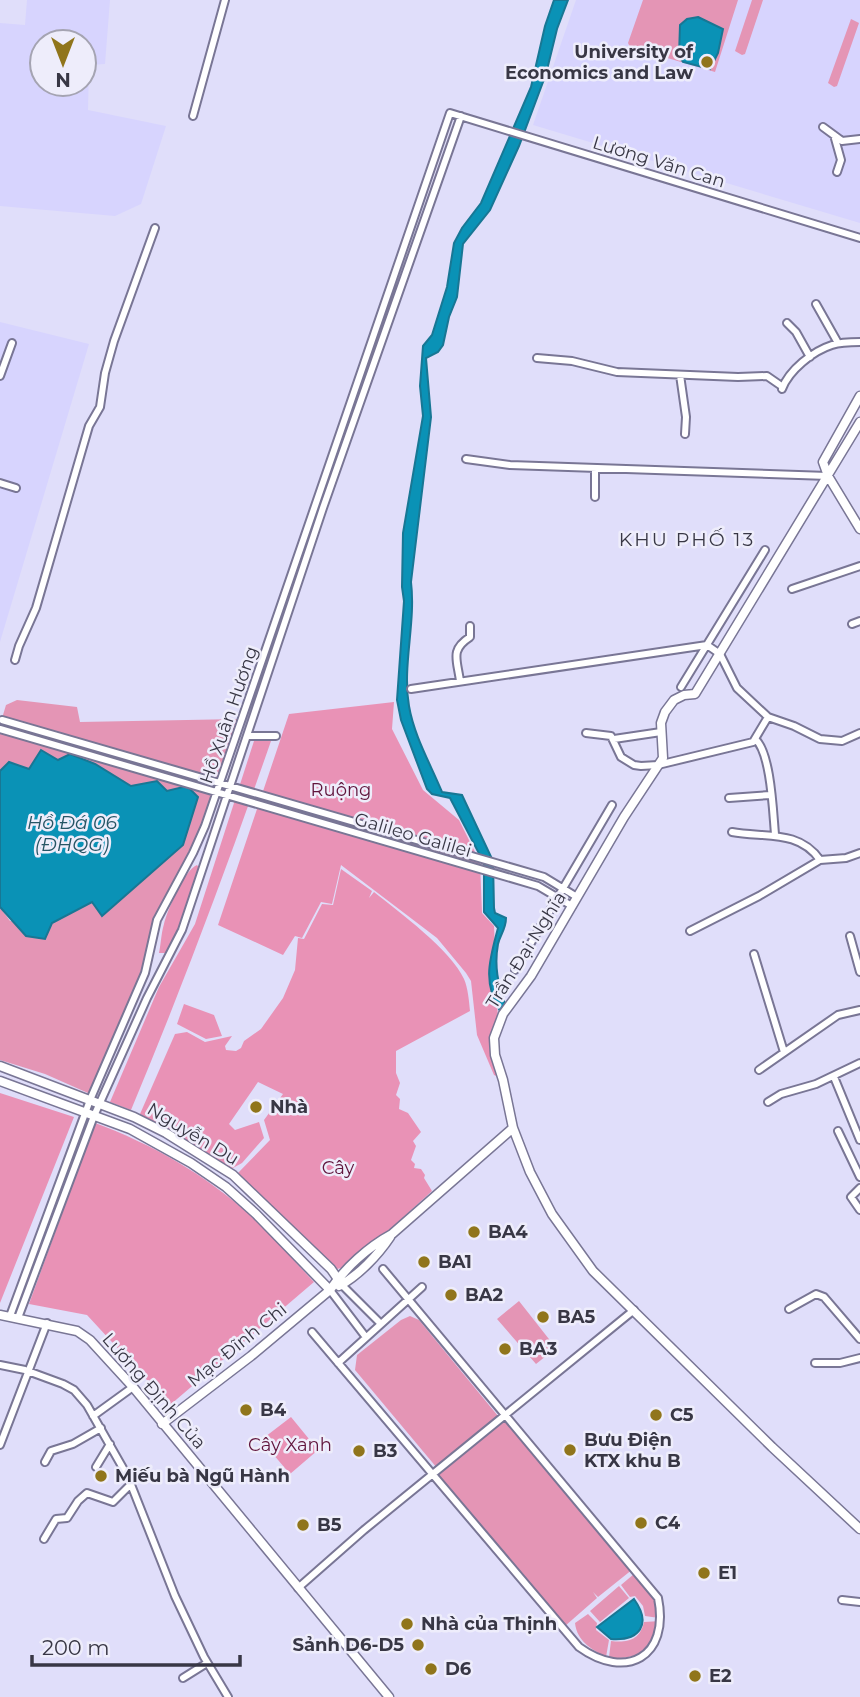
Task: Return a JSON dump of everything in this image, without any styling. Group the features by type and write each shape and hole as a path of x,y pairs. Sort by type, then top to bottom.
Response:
{"street":[{"path":"193,116 225,0"},
{"name":"Lương Văn Can","path":"450,113 860,238"},
{"name":"Hồ Xuân Hương","path":"14,1317 89,1100 145,973 158,920 193,853 217,794 450,113"},
{"name":"Hồ Xuân Hương","path":"14,1317 99,1104 164,962 182,930 323,508 461,116"},
{"path":"823,127 842,141 860,139"},
{"path":"834,135 841,160 837,172"},
{"path":"15,660 36,608 89,426 100,407 105,373 114,341 155,228"},
{"path":"816,304 838,343"},
{"path":"787,323 796,332 810,357"},
{"path":"537,358 572,361 617,372 767,376 781,387 810,357 830,345 860,342"},
{"path":"0,376 12,343"},
{"path":"680,375 686,417 685,434"},
{"path":"860,396 822,462 828,477 860,529"},
{"name":"Trần Đại Nghĩa","path":"860,422 695,694 674,700 665,712 661,723 663,758 624,817 531,976 503,1014 494,1038 495,1055 513,1128 530,1171 552,1214 593,1271 772,1447 860,1529"},
{"path":"466,459 510,465 828,477"},
{"path":"595,468 595,497"},
{"path":"0,483 16,488"},
{"path":"314,505 323,508"},
{"path":"681,687 765,550"},
{"path":"792,589 860,566"},
{"path":"852,624 860,621"},
{"path":"460,681 456,650 470,637 470,625"},
{"path":"411,689 707,645 720,654 737,688 768,718 794,726 820,739 842,741 860,733"},
{"path":"614,739 617,752 625,760 634,765 658,765 753,742 768,718"},
{"name":"Galileo Galilei","path":"2,720 544,877 577,897"},
{"name":"Galileo Galilei","path":"0,729 531,884 572,906"},
{"path":"586,733 608,735 614,739 662,732"},
{"path":"247,736 276,736"},
{"path":"755,739 762,746 775,834"},
{"path":"729,798 771,794"},
{"path":"515,970 612,805"},
{"path":"732,832 745,835 775,834 814,851 820,860"},
{"path":"193,853 207,859"},
{"path":"690,931 759,896 820,860 846,858 860,853"},
{"path":"531,884 534,874"},
{"path":"850,936 860,972"},
{"path":"754,954 784,1052"},
{"path":"150,955 164,962"},
{"path":"759,1070 838,1015 860,1010"},
{"path":"768,1102 781,1094 834,1077 859,1065"},
{"name":"Nguyễn Du","path":"0,1066 134,1117 166,1133 233,1175 331,1269 339,1283"},
{"path":"834,1077 860,1140"},
{"name":"Nguyễn Du","path":"0,1081 130,1129 182,1158 226,1187 330,1290"},
{"path":"130,1129 134,1117"},
{"name":"Mạc Đĩnh Chi","path":"162,1424 251,1356 339,1283 375,1243 392,1234 513,1128"},
{"path":"838,1131 860,1177"},
{"path":"860,1188 851,1197 860,1210"},
{"path":"312,1332 579,1647 595,1659 616,1663 633,1661 650,1651 661,1629 658,1598 383,1269"},
{"path":"339,1283 380,1323"},
{"path":"338,1363 422,1287"},
{"path":"330,1290 365,1336"},
{"path":"789,1309 816,1294 824,1297 860,1339"},
{"path":"298,1588 634,1310"},
{"name":"Lương Định Của","path":"0,1315 77,1331 90,1340 133,1387 389,1697"},
{"path":"0,1446 47,1323"},
{"path":"815,1363 840,1363 860,1358"},
{"path":"0,1365 28,1371 74,1390 93,1416 131,1484 175,1596 207,1663 228,1697"},
{"path":"93,1416 133,1387"},
{"path":"45,1461 51,1451 73,1444 101,1428"},
{"path":"96,1466 110,1444"},
{"path":"44,1539 56,1519 67,1518 87,1493 113,1502 131,1484"},
{"path":"842,1600 860,1602"},
{"path":"183,1678 207,1663"}],"shaded area":[{"path":"27,0 110,0 105,64 98,64 98,28 28,28 28,98 88,98 88,110 166,126 141,204 115,216 0,206 0,23 25,25"},
{"name":"University of Economics and Law","path":"576,0 860,0 860,223 533,125"},
{"path":"643,0 738,0 715,72 630,47 628,43"},
{"path":"752,0 763,0 745,54 742,55 735,51"},
{"path":"851,19 859,23 837,86 834,87 828,83"},
{"path":"0,322 89,344 0,642"},
{"path":"17,700 77,707 80,722 240,719 189,855 159,908 147,965 95,1089 88,1093 45,1074 0,1060 0,907 10,921 52,923 92,902 103,916 140,881 167,791 156,781 131,786 95,764 58,760 41,750 29,769 10,762 0,771 0,725 6,705"},
{"path":"519,1301 556,1348 536,1364 497,1319"},
{"path":"410,1316 419,1320 498,1416 437,1468 355,1370 357,1355 401,1320"},
{"path":"507,1415 633,1569 598,1597 593,1592 597,1598 565,1626 433,1473"},
{"path":"634,1574 658,1601 659,1618 645,1616 643,1606 635,1596 630,1597 621,1585"},
{"path":"619,1586 629,1598 600,1622 590,1611"},
{"path":"588,1614 597,1623 596,1630 609,1640 606,1657 582,1640 576,1629 575,1623"},
{"path":"661,1621 654,1642 645,1652 620,1658 609,1657 611,1641 632,1639 640,1633 644,1622"}],"green space":[{"name":"Ruộng","path":"394,702 392,729 423,790 459,820 480,862 482,913 494,926 498,1022 489,1046 501,1078 494,1075 477,1035 471,981 466,973 437,938 341,865 332,904 321,902 302,938 295,936 283,955 218,925 289,714"},
{"path":"254,741 271,741 204,926 131,1110 110,1102 159,987 195,924"},
{"path":"197,865 200,869 189,908 168,953 159,953 163,928 173,901 187,874"},
{"name":"Cây","path":"341,869 372,891 369,898 374,892 424,932 448,956 464,979 470,1011 396,1051 396,1073 400,1083 396,1095 400,1099 399,1109 408,1113 421,1132 413,1141 416,1146 411,1160 415,1164 414,1168 421,1169 432,1191 350,1266 337,1269 238,1173 270,1140 264,1120 283,1094 258,1082 229,1124 235,1130 259,1122 264,1138 242,1163 231,1169 140,1114 175,1034 187,1032 205,1042 232,1036 225,1046 226,1050 236,1051 244,1041 261,1029 283,998 295,970 298,938 304,939 322,904 333,905"},
{"path":"184,1004 214,1015 222,1036 206,1039 177,1024"},
{"path":"0,1093 74,1117 0,1303"},
{"path":"95,1123 158,1151 216,1187 276,1240 314,1282 170,1405 87,1315 29,1304"},
{"name":"Cây Xanh","path":"291,1417 318,1450 290,1474 261,1440"}],"water":[{"path":"554,0 568,0 557,29 546,74 519,146 490,210 463,244 457,297 443,345 438,352 426,358 431,417 411,582 412,613 407,691 411,717 442,792 462,795 493,861 495,913 506,918 496,960 505,1004 500,1011 489,980 490,960 498,928 484,912 484,863 450,798 432,794 427,789 401,720 397,700 404,601 403,533 423,416 420,386 423,346 432,335 447,287 454,243 481,203 531,87"},
{"path":"698,17 723,29 718,53 710,69 683,62 679,56 680,25 687,19"},
{"name":"Hồ Đá 06 (ĐHQG)","path":"41,750 58,760 70,754 95,764 131,786 157,781 167,791 187,786 198,797 183,845 102,916 92,902 52,923 45,939 26,936 0,907 0,771 9,762 29,769"},
{"path":"634,1599 642,1616 640,1629 636,1634 611,1639 597,1627"}],"place":[{"name":"University of Economics and Law","path":"707,62"},
{"name":"Nhà","path":"256,1107"},
{"name":"BA4","path":"474,1232"},
{"name":"BA1","path":"424,1262"},
{"name":"BA2","path":"451,1295"},
{"name":"BA5","path":"543,1317"},
{"name":"BA3","path":"505,1349"},
{"name":"B4","path":"246,1410"},
{"name":"C5","path":"656,1415"},
{"name":"Bưu Điện KTX khu B","path":"570,1450"},
{"name":"B3","path":"359,1451"},
{"name":"Miếu bà Ngũ Hành","path":"101,1476"},
{"name":"C4","path":"641,1523"},
{"name":"B5","path":"303,1525"},
{"name":"E1","path":"704,1573"},
{"name":"Nhà của Thịnh","path":"407,1624"},
{"name":"Sảnh D6-D5","path":"418,1645"},
{"name":"D6","path":"431,1669"},
{"name":"E2","path":"695,1676"}],"district":[{"name":"KHU PHỐ 13","path":"687,539"}]}
